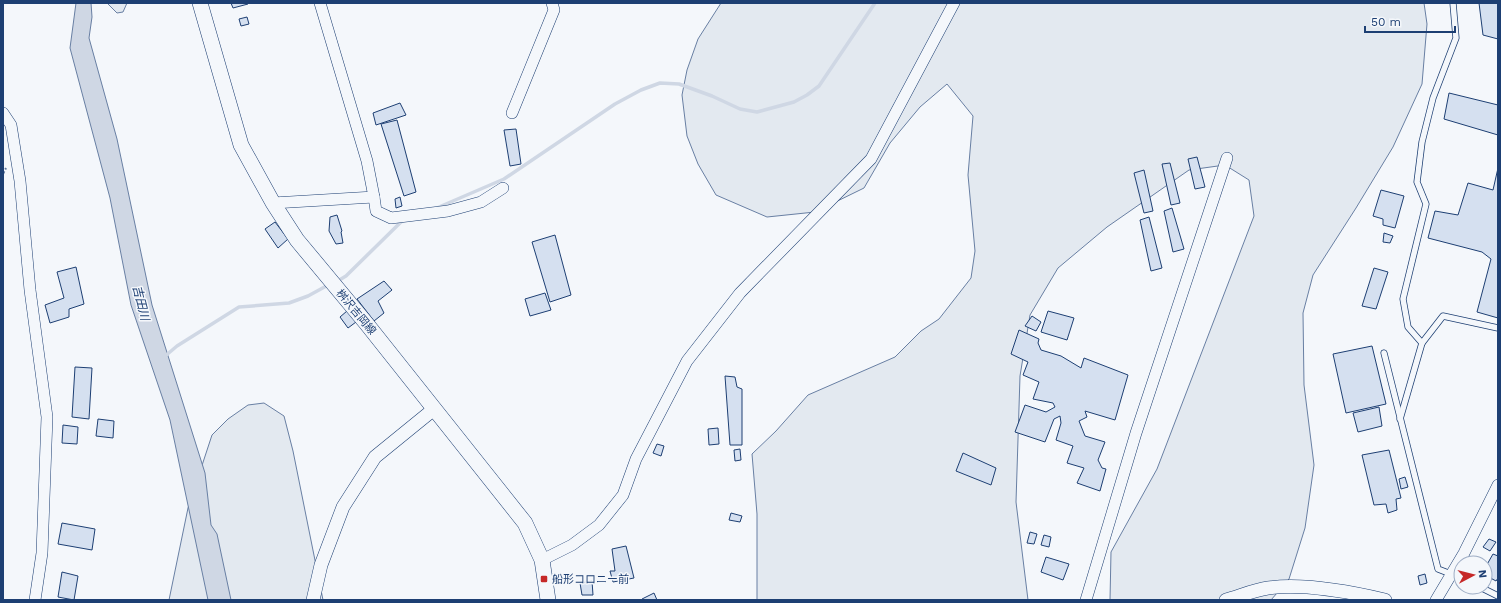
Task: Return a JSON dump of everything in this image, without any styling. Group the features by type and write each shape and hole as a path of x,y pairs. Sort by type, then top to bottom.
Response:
{"main road":[{"name":"桝沢吉岡線","path":"200,3 241,145 273,203 298,240 327,277 366,322 525,523 542,560 548,600"}],"street":[{"path":"320,3 367,161 376,210 391,218 455,209 481,202 503,188"},
{"path":"512,113 554,10 552,3"},
{"path":"542,560 572,545 599,525 623,495 636,459 688,361 740,293 871,159 954,3"},
{"path":"3,113 11,125 20,181 30,290 47,416 42,553 35,600"},
{"path":"1086,600 1136,433 1227,158"},
{"path":"273,203 374,197"},
{"path":"313,600 321,565 343,507 375,457 434,409"},
{"path":"1466,555 1498,485"},
{"path":"1436,600 1453,580"},
{"path":"1226,600 1268,588 1300,587 1356,593 1384,600"}],"lane":[{"path":"1422,344 1408,327 1402,299 1426,204 1417,182 1422,142 1433,98 1456,38 1453,3"},
{"path":"1400,419 1422,344 1443,316 1498,328"},
{"path":"1384,353 1438,569 1453,574"}],"shaded area":[{"path":"107,3 127,3 123,12 117,13"},
{"path":"721,3 1424,3 1427,24 1422,84 1393,147 1313,275 1303,313 1304,385 1314,465 1305,528 1289,579 1271,600 1110,600 1111,552 1157,469 1254,216 1249,180 1225,165 1189,170 1107,227 1058,268 1030,315 1020,376 1016,502 1028,600 757,600 757,514 752,454 776,431 808,395 895,357 921,331 939,319 971,278 975,251 968,175 973,116 947,84 920,107 890,143 864,188 815,212 767,217 716,195 698,164 687,136 682,95 687,70 698,39"},
{"path":"264,403 284,416 293,451 323,600 169,600 188,508 212,435 228,419 248,405"}],"water":[{"name":"吉田川","path":"76,3 91,3 92,17 89,38 117,139 152,305 205,473 211,525 217,534 231,600 208,600 170,420 131,305 110,198 70,48"}],"building":[{"path":"231,3 248,3 248,4 233,8"},
{"path":"1479,3 1498,3 1498,39 1483,35"},
{"path":"247,17 249,24 241,26 239,19"},
{"path":"1449,93 1498,105 1498,135 1444,119"},
{"path":"400,103 406,115 376,125 373,113"},
{"path":"397,120 416,192 404,196 381,124"},
{"path":"516,129 521,164 510,166 504,130"},
{"path":"1197,157 1205,187 1195,189 1188,159"},
{"path":"1170,163 1180,203 1171,205 1162,164"},
{"path":"1498,168 1498,318 1477,312 1491,259 1482,252 1428,238 1435,211 1458,215 1468,183 1493,190"},
{"path":"1144,170 1153,211 1144,213 1134,173"},
{"path":"1381,190 1404,196 1395,228 1383,225 1383,219 1373,216"},
{"path":"400,197 402,206 396,208 395,199"},
{"path":"1172,208 1184,249 1173,252 1164,211"},
{"path":"337,215 342,231 343,243 336,244 329,231 330,217"},
{"path":"1149,217 1162,268 1151,271 1140,220"},
{"path":"275,222 288,239 278,248 265,229"},
{"path":"1384,233 1393,236 1390,243 1383,242"},
{"path":"555,235 571,295 550,302 532,242"},
{"path":"76,267 84,304 69,309 69,317 50,323 45,305 64,298 57,272"},
{"path":"1374,268 1388,272 1376,309 1362,306"},
{"path":"384,281 392,290 378,301 384,313 374,321 357,299"},
{"path":"545,293 551,310 530,316 525,299"},
{"path":"347,311 356,322 348,328 340,317"},
{"path":"1048,311 1074,318 1067,340 1041,332"},
{"path":"1032,316 1041,322 1036,331 1025,326"},
{"path":"1019,330 1039,339 1038,343 1041,350 1061,356 1081,368 1084,358 1128,375 1115,420 1085,411 1087,417 1079,421 1085,436 1105,442 1098,460 1102,468 1106,469 1100,491 1077,483 1084,468 1067,463 1073,446 1056,440 1061,423 1060,416 1054,419 1045,442 1015,432 1025,405 1046,412 1055,407 1053,403 1033,399 1039,382 1023,375 1028,362 1011,354"},
{"path":"1372,346 1386,404 1346,413 1333,354"},
{"path":"75,367 92,368 89,419 72,417"},
{"path":"725,376 735,377 737,387 742,389 742,445 730,445"},
{"path":"1379,407 1382,426 1358,432 1353,413"},
{"path":"98,419 114,421 113,438 96,436"},
{"path":"63,425 78,427 77,444 62,443"},
{"path":"718,428 719,444 709,445 708,429"},
{"path":"657,444 664,446 661,456 653,453"},
{"path":"740,449 741,460 735,461 734,450"},
{"path":"1389,450 1401,498 1396,499 1397,510 1388,513 1386,504 1374,505 1362,455"},
{"path":"963,453 996,468 991,485 956,471"},
{"path":"1405,477 1408,487 1401,489 1399,479"},
{"path":"731,513 742,516 740,522 729,520"},
{"path":"62,523 95,529 92,550 58,544"},
{"path":"1030,532 1037,534 1034,544 1027,543"},
{"path":"1044,535 1051,537 1049,547 1041,545"},
{"path":"1489,539 1496,542 1490,551 1483,547"},
{"path":"626,546 634,578 613,582 610,571 615,571 612,549"},
{"path":"1492,555 1498,556 1498,578 1496,581 1493,579"},
{"path":"1046,557 1069,564 1063,580 1041,572"},
{"path":"62,572 78,576 74,600 58,597"},
{"path":"1425,574 1427,583 1420,585 1418,576"},
{"path":"592,581 593,595 582,595 580,583"},
{"path":"654,593 657,600 642,600 642,599"}],"waterway":[{"path":"439,207 504,179 615,104 641,90 660,83 679,84 712,96 740,109 757,112 794,102 819,86 875,3"},
{"path":"336,282 346,276 403,220"},
{"path":"164,357 177,346 239,307 289,303 308,296 330,284"}],"place":[{"name":"船形コロニー前","path":"544,579"}]}
